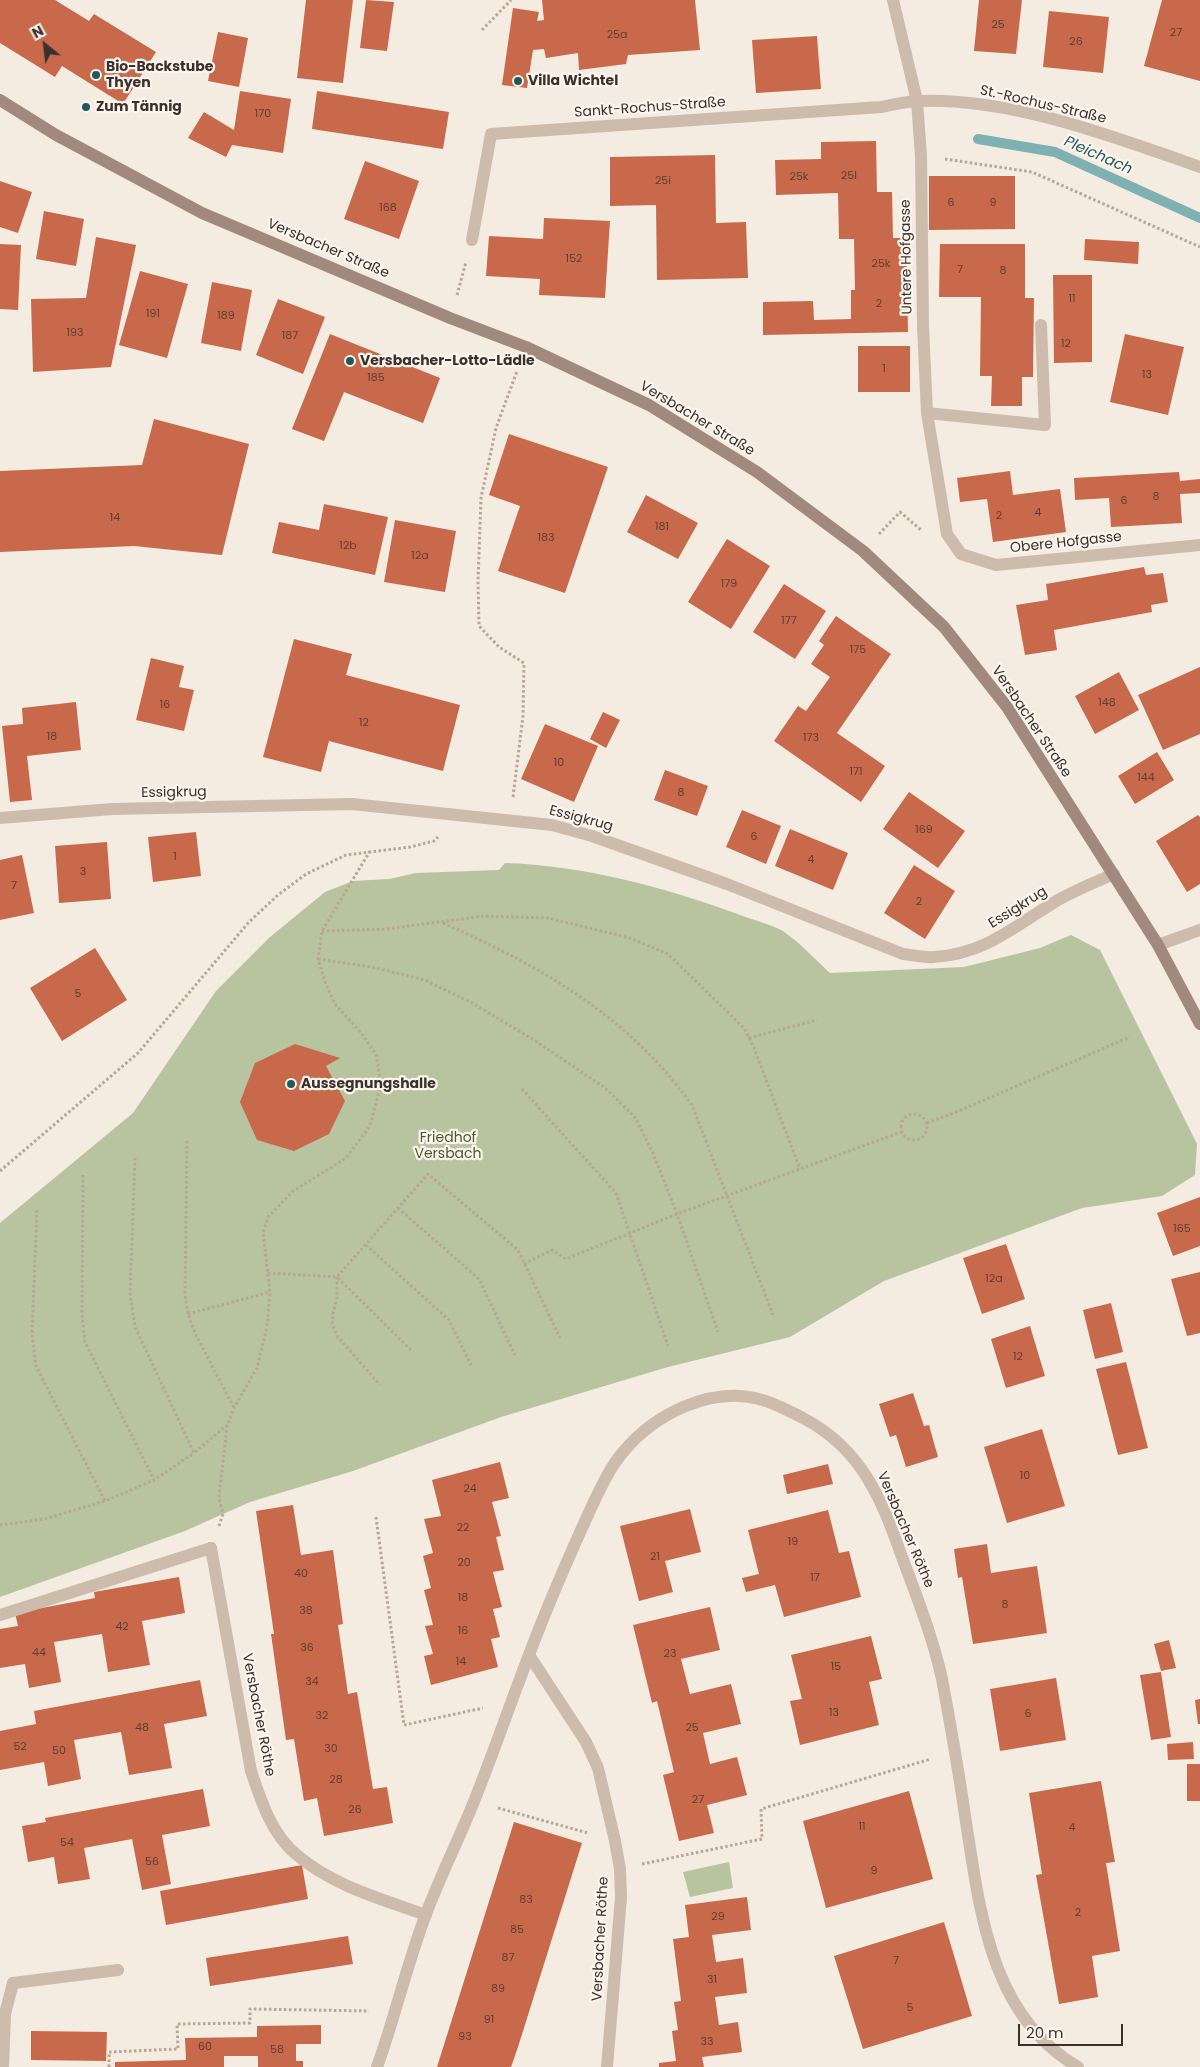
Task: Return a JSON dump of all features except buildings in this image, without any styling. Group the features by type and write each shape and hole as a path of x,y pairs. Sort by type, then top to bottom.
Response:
{"main road":[{"name":"Versbacher Straße","path":"0,100 56,135 202,213 450,318 526,346 649,405 757,472 863,551 944,627 1007,707 1158,945 1200,1024"}],"street":[{"path":"893,0 917,100"},
{"name":"Untere Hofgasse","path":"917,100 921,156 923,326 927,413 946,534"},
{"name":"St.-Rochus-Straße","path":"917,100 983,104 1055,120 1200,167"},
{"name":"Sankt-Rochus-Straße","path":"472,240 491,134 881,107 917,100"},
{"path":"927,413 1045,425 1041,325"},
{"name":"Obere Hofgasse","path":"946,534 960,554 996,565 1200,545"},
{"name":"Essigkrug","path":"0,818 112,809 352,804 552,825 592,836 727,884 903,954 932,958 962,953 999,939 1058,901 1087,885 1114,874"},
{"path":"1158,945 1200,930"},
{"name":"Versbacher Röthe","path":"377,2067 426,1915 474,1801 510,1702 571,1550 606,1477 624,1451 644,1432 668,1415 695,1403 721,1396 741,1395 762,1400 798,1415 830,1434 856,1459 874,1487 897,1542 941,1673 977,1890 986,1932 999,1973 1021,2015 1038,2038 1064,2059 1078,2067"},
{"path":"0,1615 211,1548"},
{"name":"Versbacher Röthe","path":"211,1548 251,1771 262,1804 276,1830 296,1855 318,1870 341,1883 426,1915"},
{"name":"Versbacher Röthe","path":"529,1655 586,1742 598,1768 615,1841 620,1868 620,1897 608,2067"},
{"path":"3,2067 6,2014 13,1983 118,1970"}],"path":[{"path":"482,30 511,0"},
{"path":"921,156 1032,172 1200,247"},
{"path":"450,318 472,240"},
{"path":"509,820 518,770 523,716 524,663 499,647 479,626 478,581 481,498 496,428 526,346"},
{"path":"863,551 900,512 934,540 946,534"},
{"path":"0,1171 138,1053 248,922 278,894 306,874 346,855 410,847 434,841 458,814"},
{"path":"211,1548 223,1514 219,1498 227,1426 234,1408 257,1368 267,1327 270,1292 263,1232 269,1216 293,1191 346,1158 370,1126 381,1084 376,1054 362,1034 336,1004 324,982 318,959 322,931 370,851"},
{"path":"322,931 387,929 484,916 548,918 630,938 668,954 737,1021 749,1038 800,1169"},
{"path":"442,923 497,947 552,977 593,1004 648,1053 676,1082 692,1104 728,1195 772,1316"},
{"path":"318,959 372,966 425,980 474,1004 534,1040 604,1087 634,1116 653,1153 677,1214 718,1332"},
{"path":"749,1038 817,1020"},
{"path":"927,1123 1130,1037"},
{"path":"522,1089 616,1193 668,1346"},
{"path":"910,1113 922,1116 927,1123 928,1127 924,1136 917,1140 908,1139 901,1132 902,1119 910,1113"},
{"path":"524,1264 552,1250 566,1259 677,1214 901,1132"},
{"path":"187,1141 185,1295 188,1314 234,1408"},
{"path":"135,1158 130,1294 135,1326 194,1453"},
{"path":"380,1386 337,1336 332,1324 337,1298 337,1277 428,1174 518,1250 560,1338"},
{"path":"84,1175 82,1314 85,1342 154,1480"},
{"path":"398,1208 479,1278 515,1355"},
{"path":"37,1210 32,1334 36,1366 105,1501"},
{"path":"366,1246 449,1320 472,1367"},
{"path":"268,1273 337,1277 412,1351"},
{"path":"188,1314 270,1292"},
{"path":"0,1525 44,1519 105,1501 154,1480 194,1453 227,1426"},
{"path":"376,1517 404,1725 510,1702"},
{"path":"620,1868 762,1839 761,1809 955,1752"},
{"path":"474,1801 615,1841"},
{"path":"109,2067 109,2052 178,2049 177,2024 250,2023 250,2009 394,2012"}],"green space":[{"name":"Friedhof Versbach","path":"505,863 563,868 592,873 651,886 708,903 781,930 830,973 964,967 1040,948 1071,935 1100,950 1197,1144 1195,1175 1162,1196 1082,1208 884,1281 790,1337 668,1367 501,1417 353,1471 250,1502 185,1531 0,1597 0,1223 133,1113 216,991 270,937 325,892 353,881 389,879 416,873 499,870"},
{"path":"729,1862 733,1888 690,1897 683,1872"}],"waterway":[{"name":"Pleichach","path":"978,139 1055,152 1200,218"}],"place":[{"name":"Bio-Backstube Thyen","path":"96,75"},
{"name":"Villa Wichtel","path":"518,81"},
{"name":"Zum Tännig","path":"86,107"},
{"name":"Versbacher-Lotto-Lädle","path":"350,361"},
{"name":"Aussegnungshalle","path":"291,1084"}]}
